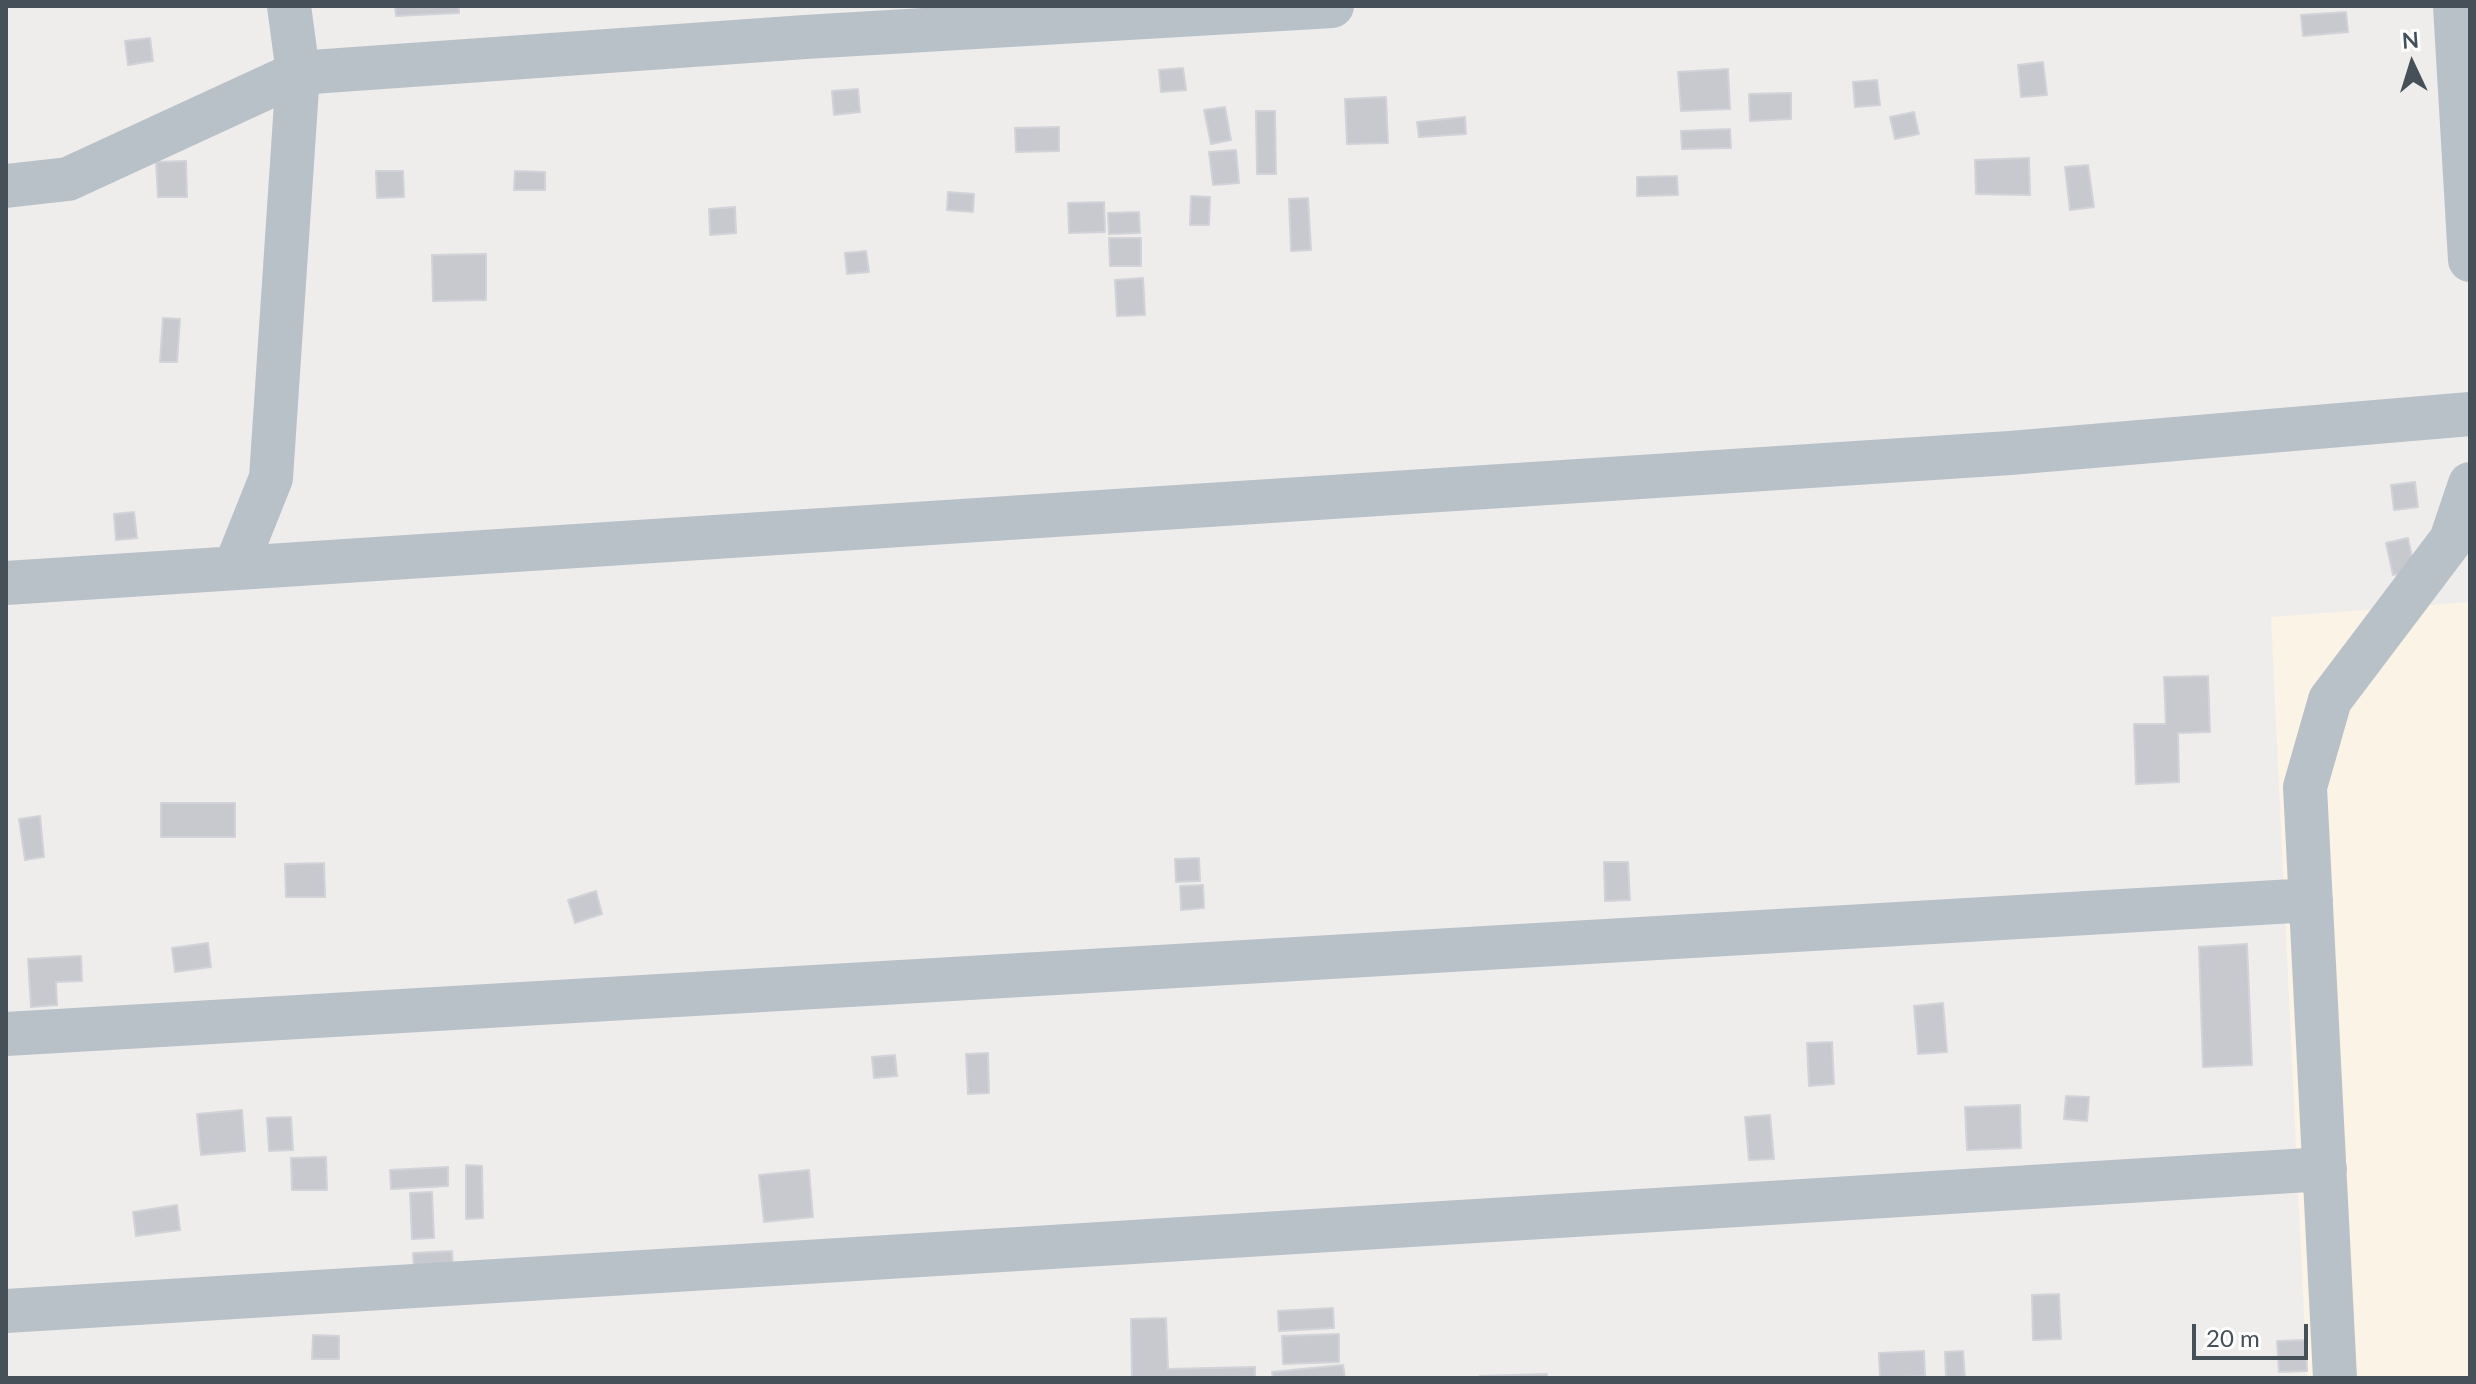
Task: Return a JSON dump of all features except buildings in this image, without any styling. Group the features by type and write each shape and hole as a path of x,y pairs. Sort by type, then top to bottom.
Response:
{"street":[{"path":"235,568 271,478 298,73 289,6"},
{"path":"6,186 68,179 298,73 805,37 1024,16 1332,6"},
{"path":"2455,6 2470,260"},
{"path":"6,583 2010,453 2470,414"},
{"path":"2335,1378 2305,787 2330,700 2451,540 2470,484"},
{"path":"6,1034 2311,900"},
{"path":"6,1311 2325,1169"}],"shaded area":[{"path":"2470,602 2470,1378 2307,1378 2271,617"}]}
